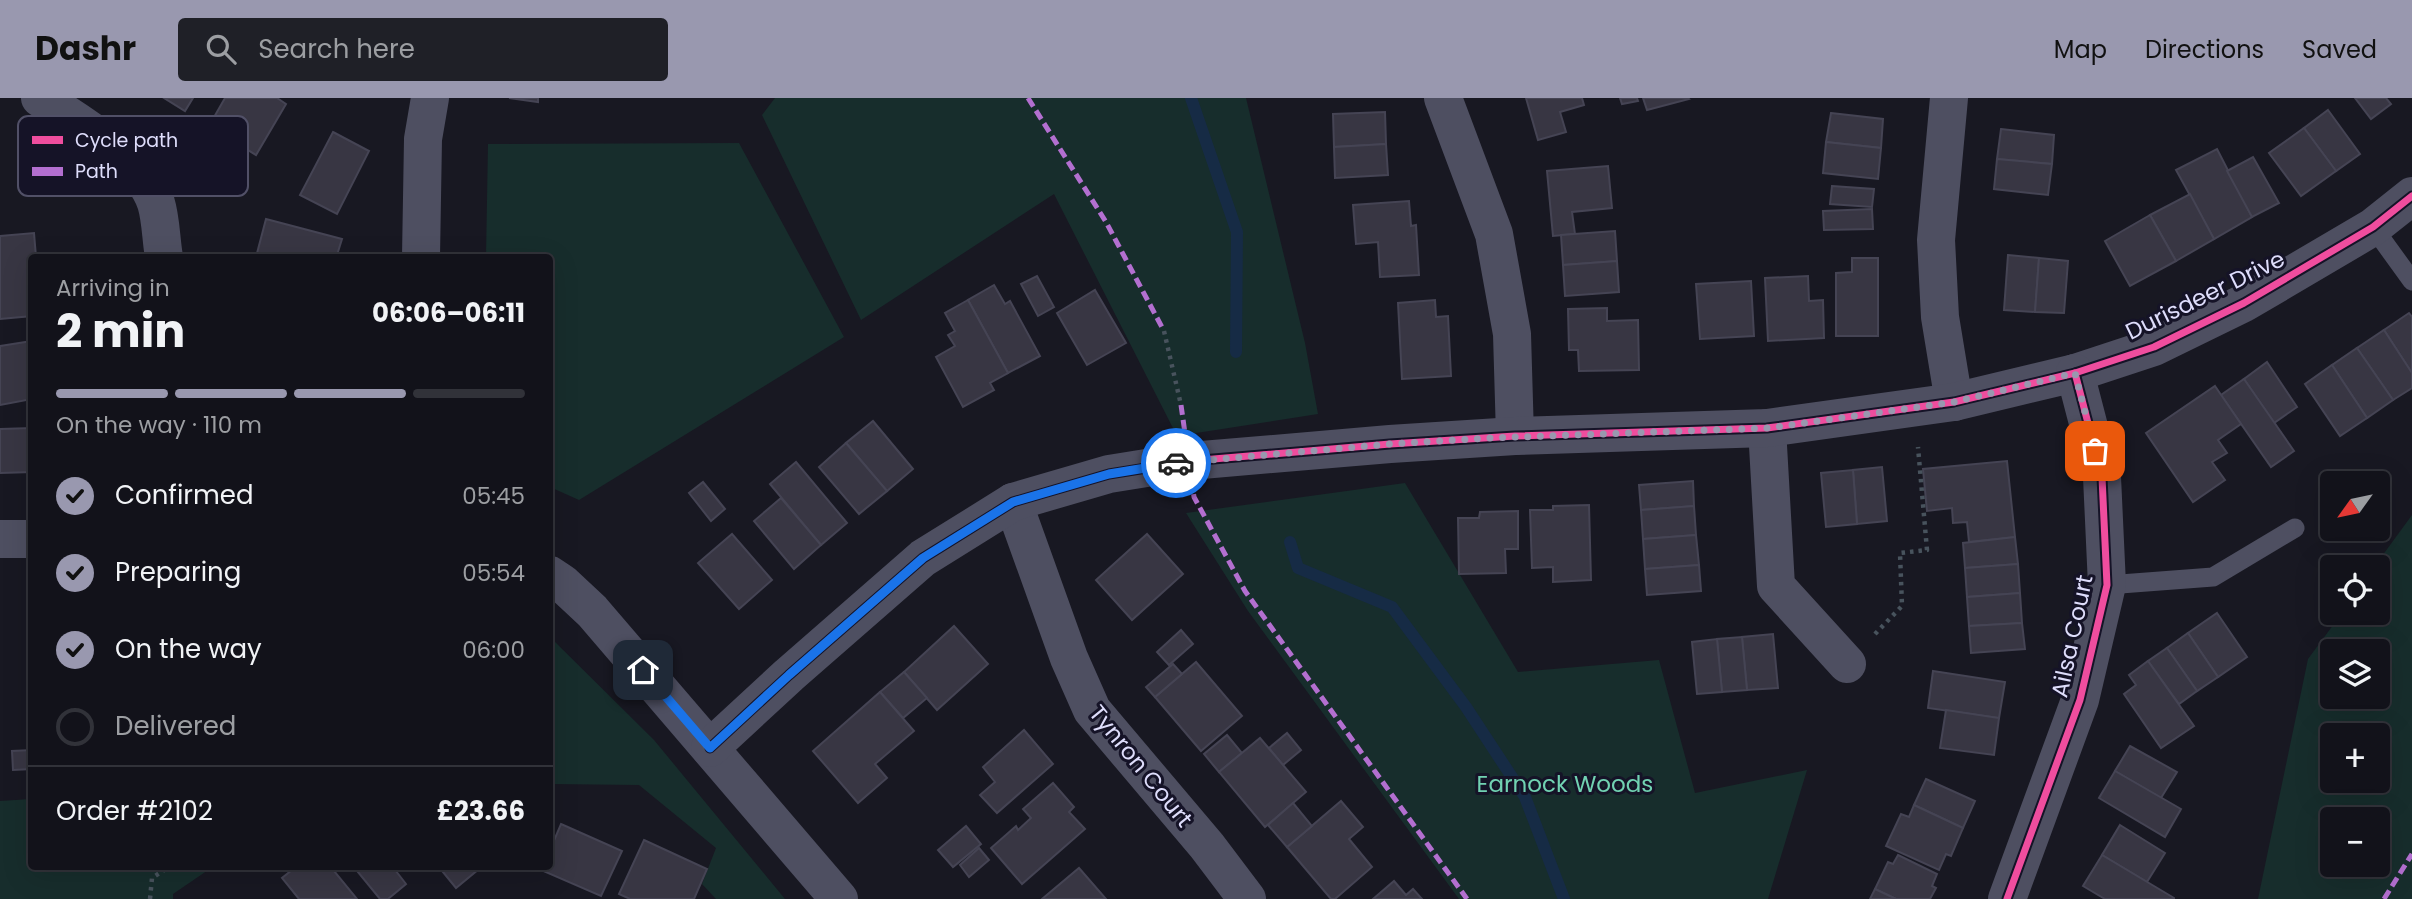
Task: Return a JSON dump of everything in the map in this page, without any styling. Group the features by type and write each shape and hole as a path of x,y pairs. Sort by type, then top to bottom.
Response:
{"street":[{"path":"40,98 69,116"},
{"path":"421,254 423,139 430,98"},
{"path":"1443,98 1494,234 1512,334 1515,436"},
{"path":"1949,98 1936,240 1940,317 1954,402"},
{"name":"Durisdeer Drive","path":"710,748 923,558 1013,502 1109,474 1189,461 1515,436 1768,428 1954,402 2075,373 2154,347 2233,308 2374,227 2412,195"},
{"path":"152,196 156,202 164,254"},
{"name":"Ailsa Court","path":"2007,899 2080,700 2107,585 2102,477 2075,373"},
{"path":"1768,428 1776,586 1847,664"},
{"name":"Tynron Court","path":"1013,502 1069,659 1092,710 1207,846 1247,899"},
{"path":"0,540 28,539"},
{"path":"553,577 592,611 839,899"}],"lane":[{"path":"2374,227 2412,281"},
{"path":"2107,585 2213,577 2295,528"}],"path":[{"path":"1164,331 1181,405"},
{"path":"1847,664 1902,606 1900,553 1927,550 1914,408"},
{"path":"150,899 152,878 164,870"}],"green space":[{"path":"775,98 1246,98 1305,343 1318,414 1177,436 1054,194 861,320 762,115"},
{"path":"739,143 844,337 579,500 553,488 553,254 486,254 488,144"},
{"name":"Earnock Woods","path":"1405,483 1518,672 1659,660 1695,793 1807,770 1768,899 1459,899 1248,611 1186,513"},
{"path":"2412,515 2412,899 2258,899 2308,659 2320,643 2320,709 2390,709 2390,639 2323,639 2333,625 2390,625 2390,555 2383,555"},
{"path":"553,640 654,740 785,899 716,899 702,884 716,848 639,785 553,784"},
{"path":"28,799 28,870 208,870 173,894 173,899 0,899 0,801"}],"building":[{"path":"164,98 193,98 185,111"},
{"path":"225,98 277,98 286,104 256,155 248,150 248,116 215,116"},
{"path":"509,98 538,98 538,102"},
{"path":"1526,98 1582,98 1584,105 1560,112 1566,132 1538,140"},
{"path":"1620,98 1637,98 1638,101 1622,104"},
{"path":"1643,98 1688,98 1689,99 1647,110"},
{"path":"2355,98 2386,98 2391,104 2371,119"},
{"path":"2328,110 2360,154 2336,171 2304,128"},
{"path":"1385,112 1386,144 1334,147 1333,114"},
{"path":"1831,113 1883,119 1881,148 1826,142"},
{"path":"2304,128 2336,171 2301,196 2269,153"},
{"path":"2001,129 2054,135 2052,164 1997,159"},
{"path":"333,132 369,151 337,214 300,195"},
{"path":"1826,142 1881,148 1878,179 1823,173"},
{"path":"1386,144 1388,175 1335,178 1334,147"},
{"path":"2217,149 2252,217 2214,239 2176,170"},
{"path":"2253,157 2279,203 2252,217 2227,171"},
{"path":"1997,159 2052,164 2048,195 1994,189"},
{"path":"1608,166 1612,208 1572,212 1575,234 1553,236 1547,171"},
{"path":"1832,186 1874,189 1872,207 1830,204"},
{"path":"2190,194 2214,239 2176,261 2150,215"},
{"path":"1409,201 1411,226 1416,225 1419,275 1380,277 1378,242 1356,244 1353,205"},
{"path":"1872,209 1873,229 1824,230 1823,211"},
{"path":"2150,215 2176,261 2130,286 2105,241"},
{"path":"266,219 342,239 337,254 257,254"},
{"path":"1615,231 1617,261 1563,265 1561,235"},
{"path":"34,233 36,254 28,254 28,316 0,319 0,236"},
{"path":"2008,255 2039,258 2035,312 2004,310"},
{"path":"1852,258 1878,258 1878,336 1836,336 1836,273 1852,272"},
{"path":"2039,258 2068,261 2064,313 2035,312"},
{"path":"1617,261 1619,292 1565,296 1563,265"},
{"path":"1037,276 1054,307 1038,316 1021,284"},
{"path":"1808,276 1809,301 1823,300 1824,338 1768,341 1765,278"},
{"path":"1751,281 1754,336 1700,339 1696,284"},
{"path":"994,285 1005,304 1010,301 1040,356 1008,373 968,300"},
{"path":"1095,290 1126,343 1087,365 1057,313"},
{"path":"968,300 1008,373 990,383 994,390 963,407 936,357 955,346 948,335 955,331 945,313"},
{"path":"1435,300 1436,317 1448,316 1451,376 1402,379 1398,303"},
{"path":"1607,308 1607,321 1638,320 1639,370 1579,371 1578,350 1569,350 1568,309"},
{"path":"2409,313 2412,317 2412,373 2384,330"},
{"path":"2384,330 2412,373 2412,388 2393,400 2357,348"},
{"path":"28,342 28,400 0,405 0,346"},
{"path":"2357,348 2393,400 2367,418 2332,365"},
{"path":"2267,362 2297,407 2274,423 2244,379"},
{"path":"2332,365 2367,418 2340,436 2305,384"},
{"path":"2244,379 2294,451 2271,467 2221,395"},
{"path":"2215,386 2241,424 2218,440 2227,453 2212,462 2225,480 2193,502 2146,433"},
{"path":"873,421 913,469 887,491 846,443"},
{"path":"28,428 28,472 0,473 0,429"},
{"path":"846,443 887,491 859,514 819,467"},
{"path":"2007,461 2015,537 1969,542 1967,522 1953,523 1952,508 1927,511 1923,469"},
{"path":"796,462 847,523 821,545 770,484"},
{"path":"1882,467 1887,521 1857,524 1853,470"},
{"path":"1853,470 1857,524 1826,527 1821,473"},
{"path":"1693,481 1694,506 1641,510 1639,485"},
{"path":"703,482 725,509 711,521 689,493"},
{"path":"781,498 821,545 794,569 754,521"},
{"path":"1589,505 1591,580 1553,582 1553,567 1532,568 1530,510"},
{"path":"1694,506 1696,535 1643,539 1641,510"},
{"path":"1518,511 1518,549 1505,549 1506,573 1459,574 1458,518 1479,518 1480,512"},
{"path":"732,534 772,580 739,609 698,563"},
{"path":"1147,534 1183,574 1132,620 1096,580"},
{"path":"1696,535 1699,565 1645,569 1643,539"},
{"path":"2015,537 2018,564 1965,568 1963,543"},
{"path":"2018,564 2020,593 1967,597 1965,568"},
{"path":"1699,565 1701,591 1647,595 1645,569"},
{"path":"2020,593 2022,623 1969,626 1967,597"},
{"path":"2217,613 2247,657 2218,677 2188,633"},
{"path":"2022,623 2025,649 1971,653 1969,626"},
{"path":"954,626 988,664 937,710 904,672"},
{"path":"1181,630 1193,644 1169,665 1157,652"},
{"path":"2188,633 2218,677 2197,691 2167,648"},
{"path":"1773,634 1778,688 1747,690 1742,637"},
{"path":"1742,637 1747,690 1722,692 1717,639"},
{"path":"1717,639 1722,692 1697,694 1692,642"},
{"path":"2167,648 2197,691 2179,704 2148,661"},
{"path":"2148,661 2194,726 2161,748 2124,694 2136,685 2129,675"},
{"path":"1196,662 1242,716 1201,751 1155,697"},
{"path":"1173,664 1182,674 1155,697 1146,687"},
{"path":"1933,671 2005,682 1999,718 1928,708"},
{"path":"904,672 927,698 903,718 880,692"},
{"path":"880,692 914,731 875,764 887,778 858,803 813,751"},
{"path":"1946,710 1999,718 1994,755 1940,748"},
{"path":"1024,730 1053,764 997,813 980,795 995,782 983,767"},
{"path":"1287,733 1301,750 1283,765 1269,748"},
{"path":"1227,735 1242,753 1219,772 1204,754"},
{"path":"1260,738 1306,792 1265,827 1219,772"},
{"path":"2130,746 2177,772 2161,798 2115,771"},
{"path":"28,750 28,769 13,770 12,751"},
{"path":"2115,771 2181,809 2165,837 2099,798"},
{"path":"1926,779 1975,801 1963,828 1914,805"},
{"path":"1053,783 1074,807 1069,812 1085,829 1022,884 991,848 1016,826 1018,830 1031,818 1023,809"},
{"path":"1341,801 1363,827 1349,839 1372,867 1335,899 1331,899 1287,847"},
{"path":"1293,803 1312,826 1287,847 1268,825"},
{"path":"1914,805 1963,828 1951,856 1946,854 1939,870 1886,846 1901,814 1909,817"},
{"path":"561,824 622,851 601,896 541,870 553,870 553,843"},
{"path":"2120,825 2165,853 2147,882 2102,855"},
{"path":"966,826 981,844 953,867 938,850"},
{"path":"644,840 707,869 694,899 630,899 619,894"},
{"path":"979,848 989,860 969,877 960,865"},
{"path":"1898,855 1937,874 1932,886 1936,888 1930,899 1896,899 1875,889 1888,862 1893,864"},
{"path":"2102,855 2174,899 2105,899 2083,886"},
{"path":"1079,868 1106,899 1042,899"},
{"path":"292,870 333,870 357,899 299,899 282,878"},
{"path":"356,870 395,870 406,884 388,899 380,899"},
{"path":"441,870 478,870 456,888"},
{"path":"1394,881 1406,895 1413,889 1422,899 1373,899"},
{"path":"1875,889 1896,899 1870,899"}],"waterway":[{"path":"1191,98 1237,232 1236,352"},
{"path":"1290,542 1298,568 1392,607 1466,707 1525,797 1564,899"}],"marked path":[{"path":"1028,98 1106,222 1164,331"},
{"path":"1181,405 1194,497 1245,591 1467,899"},
{"path":"2384,899 2412,854"}],"cycle path":[{"path":"710,748 923,558 1013,502 1109,474 1190,461 1515,436 1767,428 1954,402 2075,373 2154,347 2244,303 2373,227 2412,196"},
{"path":"2007,899 2080,700 2107,585 2102,477 2075,373"}],"way so far":[{"path":"1176,463 1515,436 1768,428 1954,402 2075,373 2095,451"}],"route":[{"path":"643,670 710,748 923,558 1013,502 1109,474 1176,463"}]}
